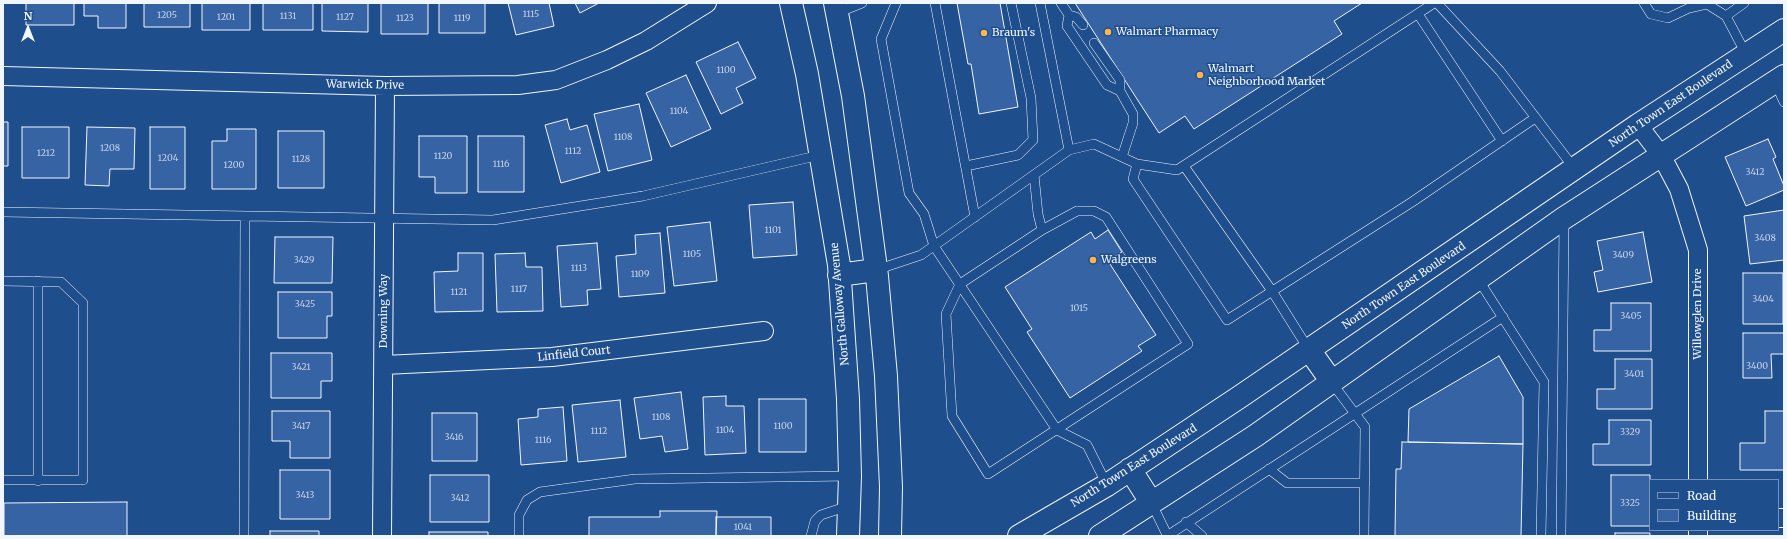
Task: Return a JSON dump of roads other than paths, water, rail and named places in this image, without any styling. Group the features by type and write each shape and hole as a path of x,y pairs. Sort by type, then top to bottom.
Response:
{"main road":[{"name":"North Galloway Avenue","path":"791,3 807,74 839,275 848,399 850,476 848,536"},
{"path":"836,8 853,96 876,270 886,376 891,487 890,536"},
{"name":"North Town East Boulevard","path":"1019,536 1107,485 1310,351 1638,125 1784,30"},
{"path":"1100,536 1255,436 1564,218 1780,79"},
{"path":"839,275 876,270"},
{"path":"1310,351 1332,382"},
{"path":"1130,469 1151,502"}],"street":[{"name":"Warwick Drive","path":"3,76 385,86 518,85 556,80 607,60 646,40 707,3"},
{"name":"Downing Way","path":"382,536 385,86"},
{"name":"Willowglen Drive","path":"1638,125 1661,155 1679,189 1698,250 1698,479"},
{"name":"Linfield Court","path":"384,365 552,358 764,331"}],"lane":[{"path":"836,8 862,3"},
{"path":"896,3 881,39 909,193 924,214 934,246 1057,430 1087,445 1107,485"},
{"path":"935,3 975,217"},
{"path":"966,166 1018,156 1033,140 1031,98 1011,3"},
{"path":"1040,3 1069,150"},
{"path":"1061,3 1070,15 1076,17 1083,25"},
{"path":"876,270 921,255 1069,150 1094,144 1137,164 1177,170 1434,3"},
{"path":"1437,3 1500,71 1574,169"},
{"path":"1644,3 1651,14 1668,18 1689,8 1707,4 1726,16 1746,54"},
{"path":"1726,16 1744,3"},
{"path":"1418,14 1502,141"},
{"path":"1070,15 1067,26 1107,85 1120,91"},
{"path":"1094,43 1120,80 1120,91 1133,114 1133,123 1122,157"},
{"path":"1780,79 1784,102"},
{"path":"1137,164 1133,179 1227,320 1412,202 1536,118"},
{"path":"3,212 493,220 643,196 820,156"},
{"path":"1184,166 1272,291 1310,351"},
{"path":"1034,175 1038,214 1042,230"},
{"path":"1077,211 1094,211 1106,217 1188,344 988,474 952,416 946,314 960,284 1042,230 1077,211"},
{"path":"244,536 245,216"},
{"path":"1561,536 1564,218"},
{"path":"1478,279 1544,382 1541,536"},
{"path":"3,281 61,282 83,303 83,480 3,480"},
{"path":"38,281 38,481"},
{"path":"1151,502 1167,535 1503,317"},
{"path":"1332,382 1365,427 1364,536"},
{"path":"1269,469 1288,483 1365,483"},
{"path":"519,536 519,515 527,500 540,492 635,479 850,476"},
{"path":"811,536 815,521 821,515 850,506"},
{"path":"1186,522 1202,536"}],"place":[{"name":"Walmart Pharmacy","path":"1108,32"},
{"name":"Braum's","path":"984,33"},
{"name":"Walmart Neighborhood Market","path":"1200,75"},
{"name":"Walgreens","path":"1093,260"}]}
